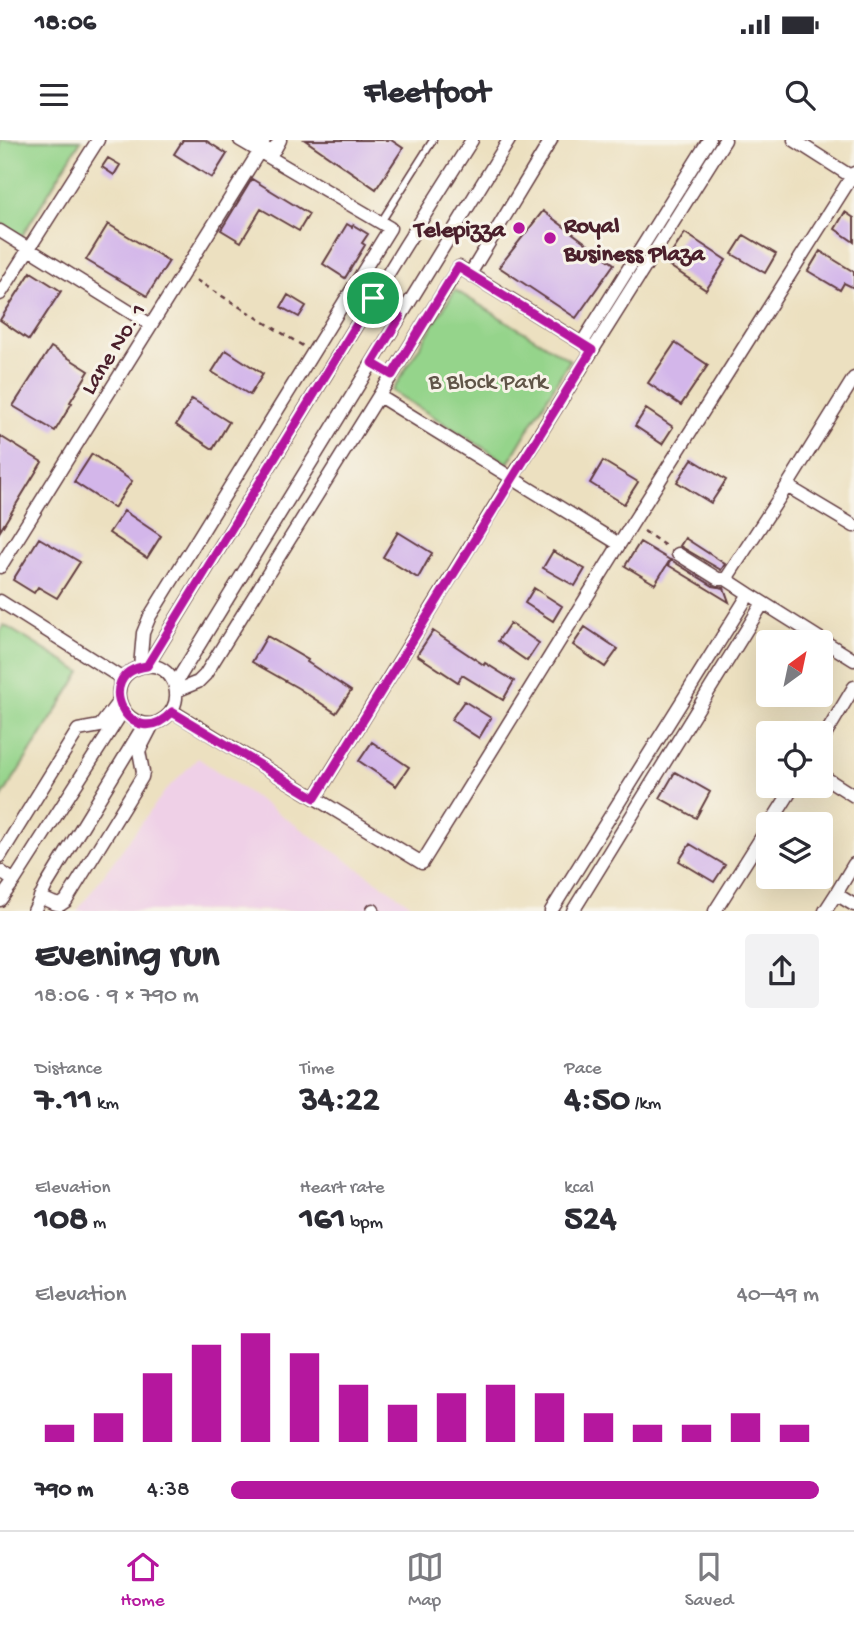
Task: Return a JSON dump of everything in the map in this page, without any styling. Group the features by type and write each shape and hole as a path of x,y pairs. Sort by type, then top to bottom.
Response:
{"street":[{"path":"0,294 98,140"},
{"path":"240,140 275,149 280,140"},
{"path":"143,666 472,140"},
{"path":"175,687 509,140"},
{"path":"470,274 551,140"},
{"path":"315,798 512,478 709,140"},
{"path":"587,346 724,140"},
{"path":"172,712 422,863 619,544 853,175 794,140"},
{"path":"143,666 143,632 150,616 313,352 385,225 262,146"},
{"name":"Lane No. 1","path":"0,567 262,146"},
{"path":"0,232 151,325"},
{"path":"175,687 198,682 205,676 458,267 587,346"},
{"path":"373,298 400,317"},
{"path":"726,579 854,378"},
{"path":"379,396 619,544"},
{"path":"787,485 854,526"},
{"path":"678,554 718,579 726,579 854,660"},
{"path":"551,911 749,594"},
{"path":"573,911 763,603"},
{"path":"2,608 123,679"},
{"path":"143,666 163,671 170,676 175,687 176,702 172,712 160,722 149,724 129,718 121,706 118,693 123,679 128,673 143,666"},
{"path":"833,722 854,687"},
{"path":"0,856 79,730 100,726 121,706"},
{"path":"0,900 15,881 121,706"},
{"path":"40,897 60,905 66,901 142,777 139,751 149,724"},
{"path":"34,911 40,897 149,724"},
{"path":"833,783 854,796"},
{"path":"715,911 756,846"},
{"path":"825,911 854,864"},
{"path":"0,871 15,881"},
{"path":"836,894 854,905"}],"lane":[{"path":"385,225 433,140"}],"path":[{"path":"184,272 313,352"},
{"path":"632,524 678,554"}],"shaded area":[{"path":"198,758 419,910 77,911 165,791"}],"green space":[{"path":"0,140 81,140 22,236 0,223"},
{"name":"B Block Park","path":"455,290 570,360 508,463 392,391"},
{"path":"4,625 81,672 0,800 0,631"}],"building":[{"path":"183,140 205,140 227,154 212,178 174,154"},
{"path":"305,140 391,140 403,148 376,189"},
{"path":"108,158 120,165 114,175 102,167"},
{"path":"252,179 309,214 299,231 261,209 241,242 221,230"},
{"name":"Royal Business Plaza","path":"543,211 614,264 576,318 499,267"},
{"path":"845,212 854,218 854,242 835,229"},
{"path":"108,224 169,261 147,296 86,260"},
{"path":"347,224 368,234 362,243 365,245 345,278 323,264"},
{"path":"685,233 726,260 706,290 665,263"},
{"path":"744,235 776,254 765,273 732,254"},
{"path":"820,251 854,272 854,288 844,283 840,290 808,271"},
{"path":"31,272 61,291 29,340 0,320"},
{"path":"288,295 306,306 299,317 281,307"},
{"path":"675,343 708,365 681,405 648,383"},
{"path":"51,347 89,371 55,431 13,406"},
{"path":"226,350 263,374 250,395 212,372"},
{"path":"192,399 229,422 213,449 176,425"},
{"path":"646,409 673,427 662,444 635,426"},
{"path":"0,436 42,462 0,531"},
{"path":"92,454 132,481 114,508 74,482"},
{"path":"692,459 726,480 711,503 677,482"},
{"path":"603,461 638,482 624,504 590,483"},
{"path":"124,511 161,536 147,558 109,533"},
{"path":"398,532 432,553 418,578 383,557"},
{"path":"39,538 80,562 57,598 38,587 34,593 13,580"},
{"path":"685,538 725,564 721,570 680,546"},
{"path":"640,542 670,560 655,584 625,566"},
{"path":"553,551 585,569 575,586 543,568"},
{"path":"671,560 713,586 724,588 729,602 668,565"},
{"path":"534,588 562,606 553,621 525,603"},
{"path":"510,623 539,643 527,661 498,641"},
{"path":"585,627 618,649 605,667 573,645"},
{"path":"433,631 484,665 485,663 514,681 503,700 462,675 458,682 417,655"},
{"path":"267,636 308,660 307,662 351,691 336,713 252,662"},
{"path":"464,701 491,718 479,738 451,720"},
{"path":"372,742 409,767 396,786 359,761"},
{"path":"675,772 710,792 696,818 660,798"},
{"path":"690,844 725,865 714,882 679,861"}],"place":[{"name":"Telepizza","path":"519,228"},
{"name":"Royal Business Plaza","path":"550,238"}],"route":[{"path":"458,267 592,350 315,798 172,712 153,724 136,722 123,711 118,693 128,673 147,666 373,298 400,317 372,363 392,375 458,267"}]}
